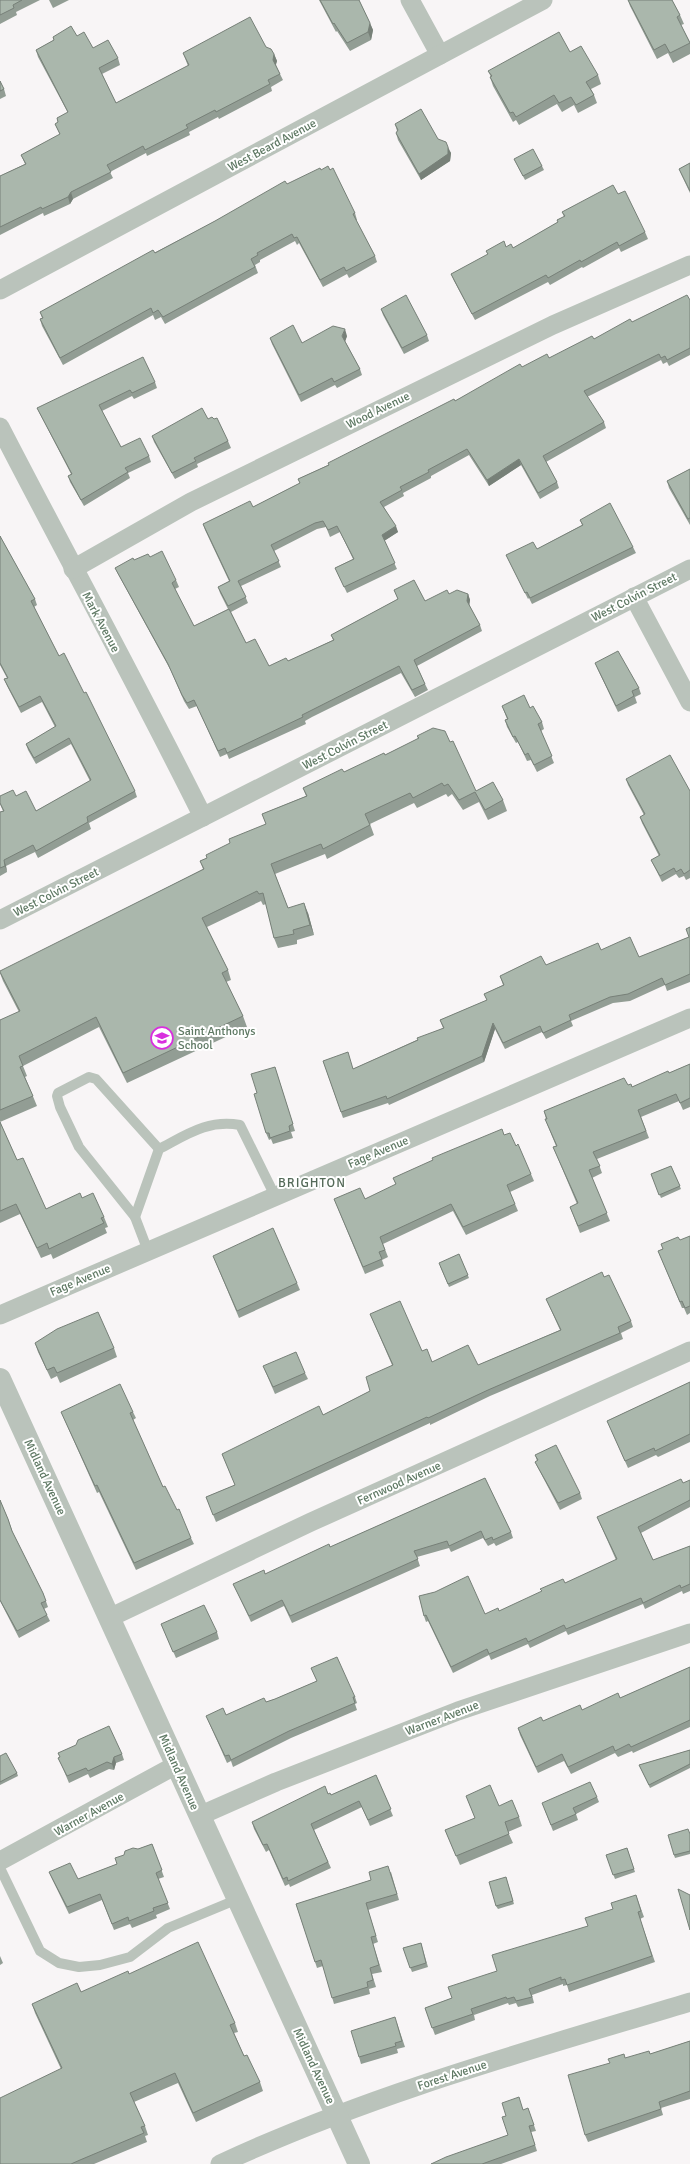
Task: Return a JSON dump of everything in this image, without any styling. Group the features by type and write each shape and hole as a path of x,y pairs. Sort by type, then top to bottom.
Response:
{"street":[{"path":"410,0 440,55"},
{"name":"West Beard Avenue","path":"0,290 543,0"},
{"name":"Wood Avenue","path":"73,569 191,502 553,325 690,265"},
{"name":"Mark Avenue","path":"0,427 73,569 165,741 202,818"},
{"name":"West Colvin Street","path":"0,920 690,569"},
{"path":"634,597 690,702"},
{"name":"Fage Avenue","path":"0,1315 690,1018"},
{"name":"Fernwood Avenue","path":"109,1618 311,1522 690,1351"},
{"name":"Midland Avenue","path":"0,1379 359,2164"},
{"name":"Warner Avenue","path":"200,1816 276,1782 458,1711 690,1633"},
{"name":"Warner Avenue","path":"0,1861 176,1765"},
{"name":"Forest Avenue","path":"220,2164 256,2147 442,2078 690,2002"}],"lane":[{"path":"148,1250 135,1218 79,1147 60,1107 57,1096 58,1093 89,1077 96,1079 159,1149"},
{"path":"135,1218 159,1149 210,1124 226,1122 240,1125 275,1196"},
{"path":"0,1868 40,1951 59,1963 79,1966 100,1965 130,1957 168,1928 238,1899"}],"building":[{"path":"0,0 22,0 13,5 14,8 0,15"},
{"path":"320,0 359,0 370,23 368,32 347,43 334,23 333,24"},
{"path":"628,0 672,0 680,15 677,17 690,43 670,53 665,44 654,50"},
{"path":"250,17 266,47 271,49 274,54 273,60 280,74 268,80 270,84 216,112 215,110 186,125 188,128 145,150 143,146 107,165 111,172 71,192 68,197 42,209 41,207 0,227 0,176 26,164 21,155 60,134 55,124 58,122 57,118 68,112 36,50 54,40 53,37 71,26 77,36 84,32 93,48 108,40 118,58 99,68 116,103 189,65 183,53"},
{"path":"559,32 570,52 581,46 598,75 586,82 594,95 576,105 571,97 559,103 554,95 516,117 513,112 510,113 490,77 492,76 488,71"},
{"path":"0,81 4,89 0,91"},
{"path":"421,109 438,139 446,142 448,154 419,174 396,133 398,130 395,124"},
{"path":"533,149 542,166 523,176 514,159"},
{"path":"690,163 690,191 679,169"},
{"path":"328,166 330,170 333,168 355,213 353,214 375,256 346,271 344,267 320,280 297,237 294,238 292,234 257,253 258,255 251,259 255,267 163,317 158,310 153,313 151,308 60,358 40,319 43,318 40,312 153,250 155,253 215,221 285,181 287,184 320,168 321,170"},
{"path":"613,185 618,194 625,191 645,232 619,246 617,242 548,278 546,275 472,314 451,274 488,254 486,251 504,241 506,247 511,244 513,248 558,222 557,220 565,216 562,212"},
{"path":"406,295 427,335 402,348 381,309"},
{"path":"687,295 690,300 690,348 667,360 665,356 661,358 659,354 584,391 604,422 543,456 557,482 538,493 519,459 487,480 467,449 428,470 429,472 400,487 402,490 380,502 396,526 382,535 395,563 344,587 335,568 354,559 337,526 328,530 323,521 315,523 271,545 279,561 238,581 246,597 228,606 218,587 230,581 203,524 250,501 253,507 300,483 298,479 329,465 328,463 454,399 455,401 520,364 522,367 547,354 549,358 592,336 594,339 630,319 632,322"},
{"path":"293,325 302,343 333,326 345,329 342,336 360,369 334,382 332,378 299,395 270,338"},
{"path":"143,357 155,382 132,393 130,390 99,405 121,447 140,438 149,456 125,468 128,472 81,500 68,476 72,474 37,408"},
{"path":"202,408 208,419 212,417 214,419 217,418 228,441 194,458 196,461 172,473 152,436"},
{"path":"690,469 690,518 688,519 667,481"},
{"path":"610,503 633,547 530,598 527,592 525,593 506,555 533,542 537,549 583,525 580,520"},
{"path":"0,536 35,599 31,601 59,656 64,653 84,693 86,692 135,791 87,817 88,822 36,851 33,845 4,860 5,866 0,868 0,812 4,811 0,803 0,796 13,790 16,796 26,791 36,811 91,780 69,738 34,758 26,744 56,726 40,696 19,707 4,679 8,678 0,663"},
{"path":"162,551 176,580 172,583 194,626 229,609 246,643 255,639 269,666 286,658 288,661 334,640 331,635 398,599 394,590 414,580 425,601 447,590 449,594 457,590 468,594 467,601 480,625 414,660 425,684 412,690 399,666 302,715 303,717 227,753 225,748 218,751 194,700 187,703 182,695 168,664 115,568 133,558 134,560 148,554 150,557"},
{"path":"618,651 639,688 632,691 634,696 616,706 595,663"},
{"path":"524,695 530,708 533,706 542,722 538,724 552,756 534,765 528,753 525,755 515,736 513,737 505,720 508,719 502,706"},
{"path":"433,728 445,731 450,742 453,741 476,791 493,782 503,800 485,810 475,792 459,800 448,784 444,786 442,783 413,798 410,793 365,814 370,825 323,849 321,844 271,864 288,908 304,903 310,925 293,930 294,934 274,938 263,893 259,894 257,891 202,918 228,970 222,973 243,1016 123,1073 96,1017 19,1056 23,1066 20,1067 33,1096 0,1110 0,1020 20,1011 0,971 204,869 200,861 207,858 206,855 230,843 229,839 266,824 262,814 307,796 303,788 342,769 344,772 384,753 385,755 419,738 417,736"},
{"path":"670,755 690,791 690,870 684,874 681,869 676,872 674,868 660,876 651,860 660,855 640,817 645,814 626,779"},
{"path":"690,927 690,974 665,985 662,978 628,994 610,997 569,1015 571,1020 543,1033 540,1026 503,1043 493,1023 482,1056 387,1099 386,1096 341,1112 323,1061 348,1052 353,1069 418,1040 417,1038 444,1028 440,1020 487,1000 484,994 504,985 500,976 541,956 546,965 598,943 601,950 630,937 639,957 689,937 686,929"},
{"path":"690,1064 690,1098 680,1103 676,1094 638,1110 646,1131 593,1152 600,1166 589,1170 607,1213 578,1226 570,1207 578,1203 553,1147 557,1146 545,1119 547,1119 544,1111 624,1078 628,1085 631,1084 632,1087 668,1071 669,1073"},
{"path":"275,1067 293,1124 289,1126 290,1131 270,1138 269,1133 266,1133 254,1094 257,1093 251,1074"},
{"path":"0,1122 17,1160 23,1158 46,1209 80,1193 82,1198 93,1193 104,1217 101,1218 104,1223 49,1249 47,1243 37,1248 16,1204 0,1211"},
{"path":"502,1129 504,1135 510,1133 516,1146 518,1144 531,1174 507,1185 515,1204 463,1227 451,1204 380,1237 385,1250 379,1252 382,1259 363,1267 334,1199 360,1188 365,1199 396,1184 393,1178 433,1160 432,1158"},
{"path":"671,1166 680,1186 659,1195 651,1174"},
{"path":"273,1228 297,1283 237,1311 213,1256"},
{"path":"690,1236 690,1306 685,1308 682,1301 680,1302 658,1251 663,1249 661,1244 678,1237 680,1240"},
{"path":"459,1254 468,1275 448,1284 439,1263"},
{"path":"602,1272 604,1277 609,1275 631,1321 618,1327 620,1333 488,1390 428,1418 427,1417 213,1515 206,1497 235,1485 222,1454 319,1406 323,1415 370,1391 366,1377 393,1365 370,1314 400,1301 422,1351 427,1349 432,1362 468,1345 478,1365 561,1330 546,1299"},
{"path":"98,1312 114,1348 57,1373 54,1367 47,1370 35,1343 57,1329"},
{"path":"296,1352 305,1373 273,1387 263,1366"},
{"path":"690,1382 690,1434 655,1451 654,1448 625,1461 607,1421"},
{"path":"120,1384 133,1412 130,1413 163,1487 165,1486 177,1510 179,1509 191,1538 134,1563 97,1485 95,1486 61,1412"},
{"path":"556,1445 580,1493 558,1503 535,1462 538,1460 535,1455"},
{"path":"485,1478 511,1532 493,1540 492,1537 485,1540 481,1531 449,1546 447,1541 414,1551 418,1559 290,1616 282,1600 249,1616 233,1584 264,1570 265,1574 329,1544 330,1547"},
{"path":"681,1479 683,1483 690,1480 690,1500 638,1527 653,1560 690,1546 690,1584 681,1588 680,1585 643,1603 641,1598 566,1629 564,1625 528,1642 526,1638 489,1654 487,1649 451,1667 426,1615 424,1616 419,1596 435,1592 468,1576 485,1614 498,1608 499,1611 542,1591 540,1589 563,1579 565,1583 617,1559 597,1517"},
{"path":"0,1500 12,1531 46,1601 41,1603 47,1615 17,1631 0,1600"},
{"path":"204,1605 217,1632 173,1652 161,1624"},
{"path":"337,1657 355,1697 353,1697 355,1703 289,1731 231,1760 229,1755 225,1756 206,1716 223,1708 226,1715 264,1698 266,1702 317,1681 311,1668"},
{"path":"690,1667 690,1720 631,1747 629,1744 615,1751 613,1746 568,1767 562,1754 536,1767 518,1728 541,1717 543,1721 580,1705 582,1710 618,1693 620,1698"},
{"path":"109,1726 122,1754 114,1757 112,1764 107,1762 88,1771 86,1768 67,1776 58,1758 60,1757 58,1753 76,1745 78,1740"},
{"path":"690,1750 690,1764 649,1785 639,1765"},
{"path":"6,1753 17,1773 0,1782 0,1756"},
{"path":"376,1775 391,1809 368,1820 359,1801 311,1824 328,1862 288,1881 287,1877 283,1879 267,1844 263,1845 252,1822 325,1786 328,1794 330,1793 331,1795"},
{"path":"590,1782 597,1797 573,1808 576,1814 551,1825 542,1803"},
{"path":"490,1785 499,1806 512,1800 519,1817 505,1822 509,1834 456,1856 445,1830 475,1818 466,1796"},
{"path":"688,1829 690,1834 690,1851 674,1855 668,1835"},
{"path":"152,1844 162,1870 156,1873 168,1903 153,1908 154,1911 129,1921 128,1917 112,1924 100,1894 67,1907 49,1872 70,1863 78,1879 117,1864 115,1858 124,1855 125,1851 133,1848 138,1849"},
{"path":"627,1848 634,1869 613,1875 606,1855"},
{"path":"388,1866 397,1894 366,1903 376,1936 371,1937 379,1965 370,1968 373,1980 367,1982 368,1987 332,1998 321,1960 315,1962 296,1904 371,1880 369,1872"},
{"path":"506,1877 513,1901 496,1906 489,1882"},
{"path":"678,1889 690,1895 690,1930"},
{"path":"636,1895 641,1911 638,1912 652,1956 567,1985 565,1979 561,1980 561,1977 529,1989 532,1997 516,2001 514,1997 507,1999 506,1997 471,2009 473,2014 432,2028 425,2008 452,1998 448,1987 497,1971 492,1955 588,1926 585,1918 613,1909 611,1903"},
{"path":"198,1942 235,2023 230,2025 244,2056 247,2055 260,2082 193,2113 175,2073 130,2093 145,2126 141,2127 144,2133 71,2164 0,2164 0,2098 62,2068 32,2004 77,1983 81,1992 128,1971 129,1974"},
{"path":"421,1943 426,1963 410,1968 403,1948"},
{"path":"395,2017 402,2041 395,2043 396,2046 359,2057 351,2031"},
{"path":"690,2041 690,2091 659,2102 661,2109 585,2135 568,2075 610,2063 608,2059 624,2054 625,2058 649,2051 650,2054"},
{"path":"519,2097 523,2110 528,2108 534,2125 529,2126 535,2145 482,2164 431,2164 446,2157 508,2135 502,2117 506,2116 502,2103"}],"place":[{"name":"Saint Anthonys School","path":"162,1038"}],"district":[{"name":"BRIGHTON","path":"312,1182"}]}
